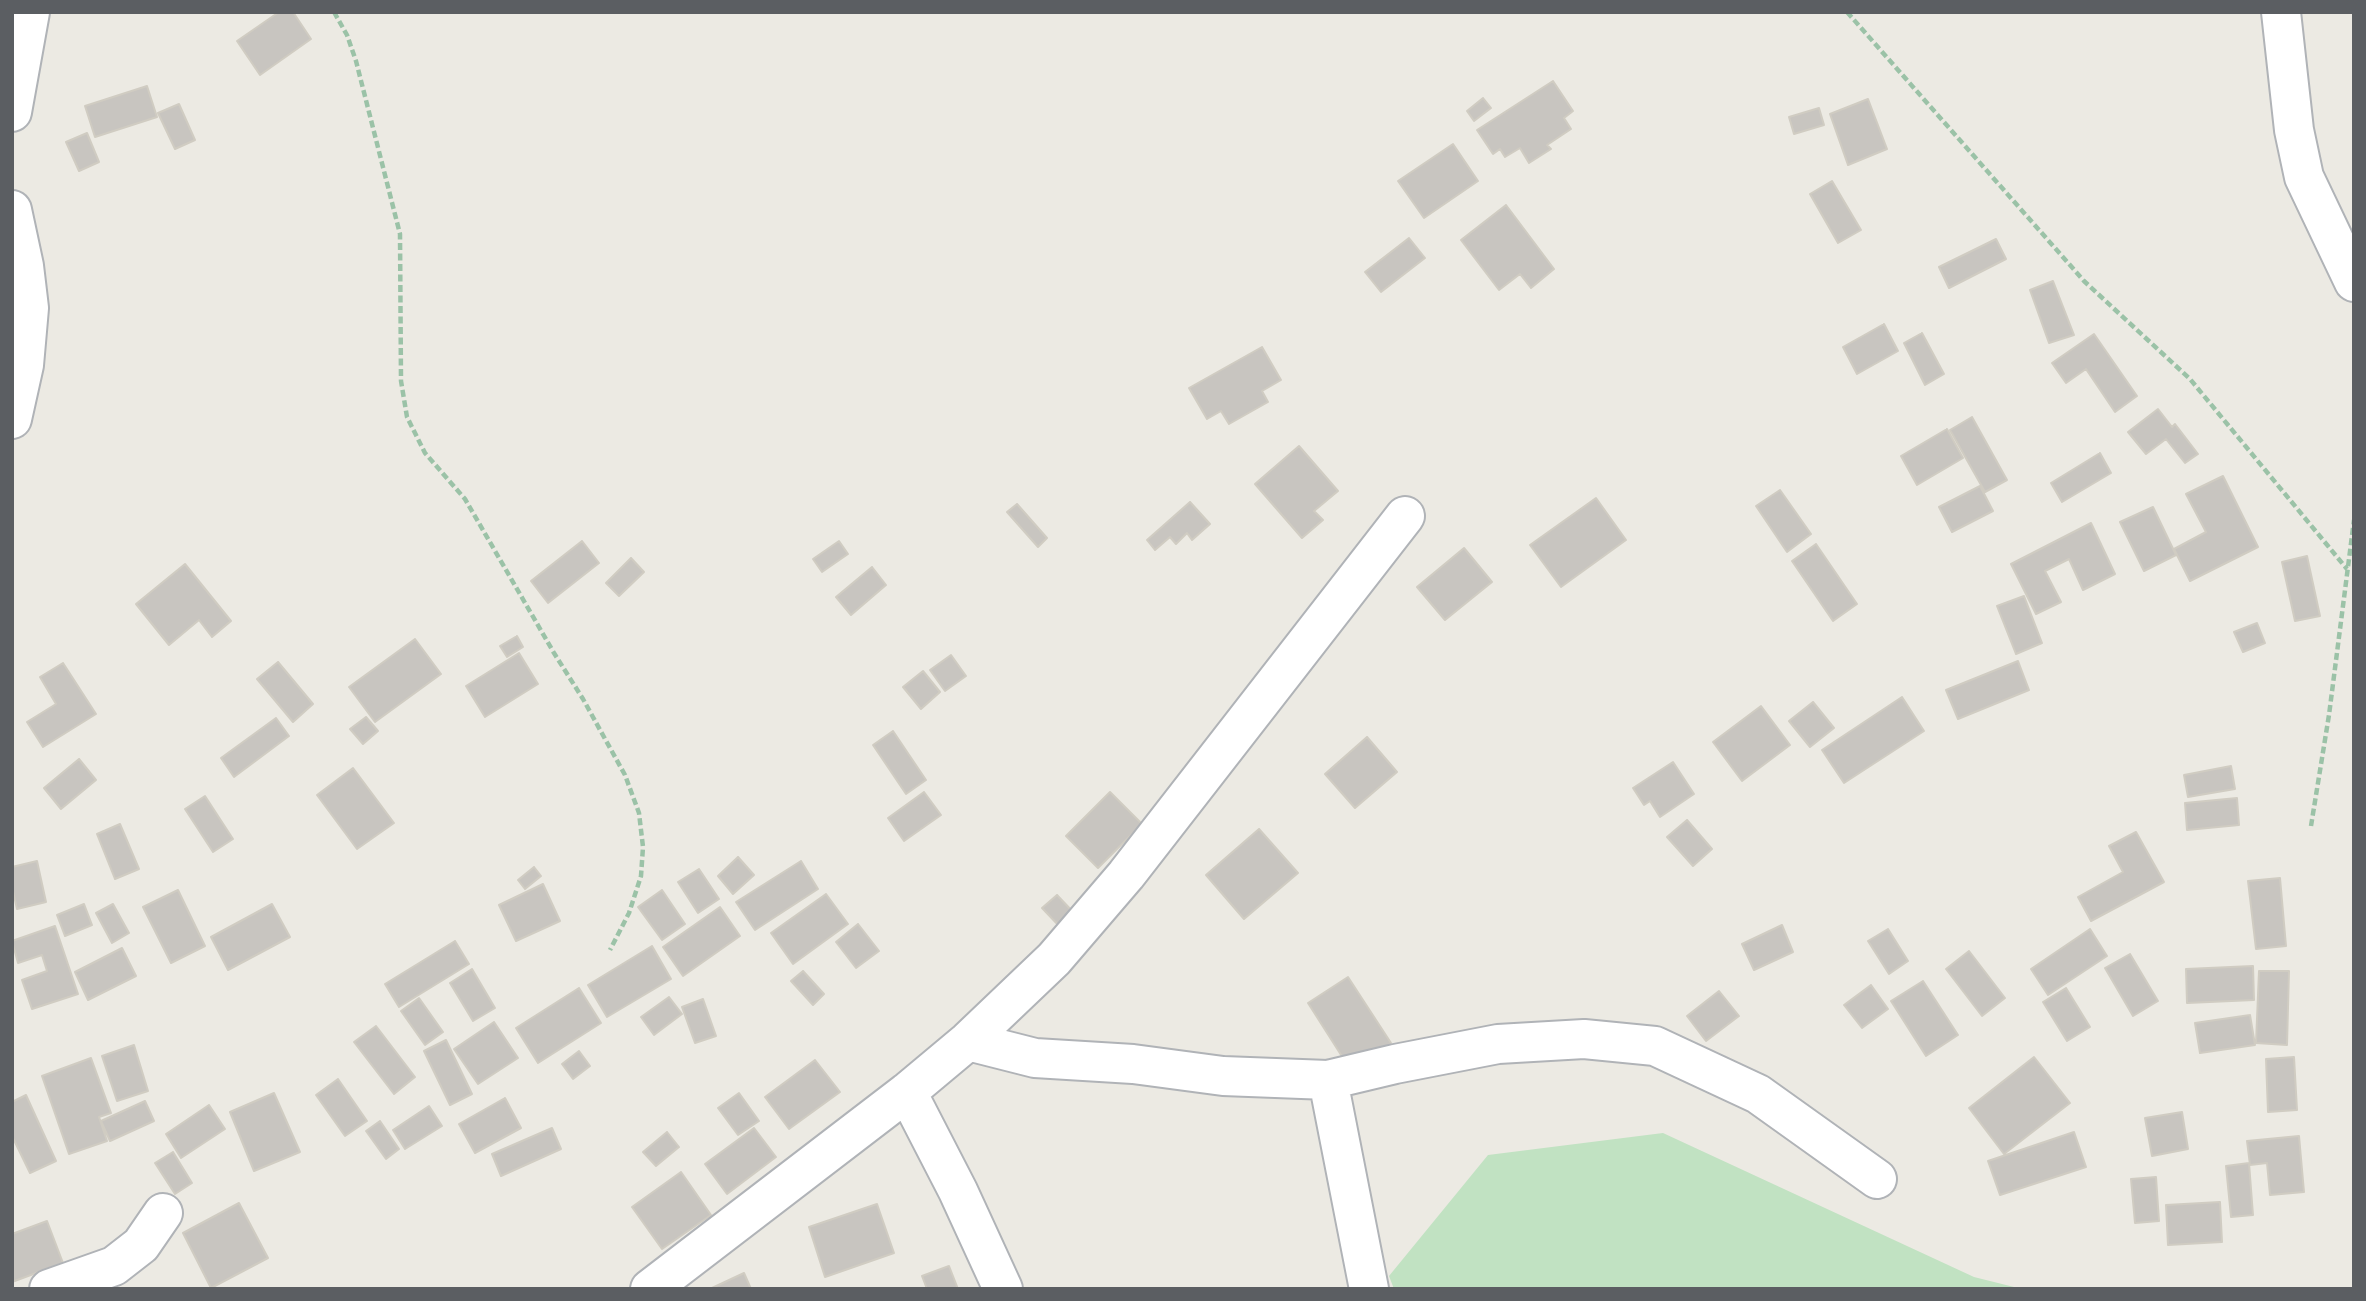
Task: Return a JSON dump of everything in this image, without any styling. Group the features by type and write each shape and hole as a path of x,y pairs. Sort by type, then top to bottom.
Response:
{"street":[{"path":"12,111 30,12"},
{"path":"2281,12 2294,130 2304,177 2354,282"},
{"path":"12,210 18,279 29,308 24,365 12,419"},
{"path":"650,1289 907,1092 968,1041 1054,959 1126,875 1405,516"},
{"path":"968,1041 1035,1058 1133,1064 1223,1076 1328,1080 1395,1063 1498,1044 1584,1039 1655,1046 1758,1094 1877,1179"},
{"path":"1328,1080 1369,1289"},
{"path":"907,1092 958,1191 1003,1289"},
{"path":"49,1289 114,1266 141,1245 163,1213"}],"path":[{"path":"334,12 347,35 356,61 400,234 401,381 407,417 425,453 465,499 583,699 625,775 639,813 643,847 641,876 629,913 610,950"},
{"path":"1847,12 2084,281 2190,379 2347,569"},
{"path":"2311,826 2329,715 2354,520"}],"green space":[{"path":"1663,1133 1974,1277 2022,1289 1394,1289 1389,1276 1488,1155"}],"building":[{"path":"279,12 293,12 311,39 260,75 237,41"},
{"path":"1553,81 1573,111 1564,118 1571,129 1547,145 1551,149 1529,163 1520,148 1505,157 1500,149 1493,154 1477,130"},
{"path":"147,86 157,117 95,137 85,106"},
{"path":"1483,98 1491,108 1474,121 1467,111"},
{"path":"1868,99 1887,149 1848,165 1830,114"},
{"path":"179,104 195,140 175,149 158,113"},
{"path":"1819,108 1824,125 1794,134 1789,117"},
{"path":"87,133 99,162 79,171 66,142"},
{"path":"1453,144 1478,181 1424,218 1398,181"},
{"path":"1832,181 1861,230 1838,243 1810,194"},
{"path":"1506,205 1554,269 1531,288 1520,274 1499,290 1461,240"},
{"path":"1409,238 1425,258 1381,292 1365,272"},
{"path":"1996,239 2006,259 1949,288 1939,267"},
{"path":"2053,281 2074,335 2049,343 2030,290"},
{"path":"1884,324 1898,351 1857,374 1843,347"},
{"path":"1922,333 1944,374 1925,385 1904,343"},
{"path":"2094,334 2137,396 2115,412 2086,369 2066,383 2052,363"},
{"path":"1262,347 1281,380 1262,391 1268,402 1229,424 1221,411 1207,419 1189,388"},
{"path":"2158,409 2172,427 2175,424 2198,454 2185,463 2166,439 2146,454 2128,432"},
{"path":"1972,417 2007,480 1985,492 1950,430"},
{"path":"1947,429 1963,458 1917,485 1901,456"},
{"path":"1299,446 1338,491 1314,511 1323,520 1302,538 1255,484"},
{"path":"2100,453 2111,473 2062,502 2051,483"},
{"path":"2223,476 2258,547 2190,581 2174,549 2206,532 2186,494"},
{"path":"1980,486 1993,511 1952,532 1939,507"},
{"path":"1780,490 1811,534 1787,552 1756,506"},
{"path":"1596,498 1626,540 1561,587 1530,545"},
{"path":"1190,502 1210,524 1192,540 1187,533 1176,544 1170,537 1155,550 1147,540"},
{"path":"1017,504 1047,538 1038,547 1007,512"},
{"path":"2153,507 2176,555 2144,571 2120,522"},
{"path":"2091,523 2115,574 2083,590 2069,559 2045,571 2061,602 2036,614 2011,564"},
{"path":"582,541 599,563 548,603 531,581"},
{"path":"839,541 848,554 822,572 813,559"},
{"path":"1816,544 1857,604 1833,621 1792,561"},
{"path":"1464,548 1492,582 1445,620 1417,587"},
{"path":"2307,556 2320,616 2295,621 2282,562"},
{"path":"631,558 644,572 619,596 606,583"},
{"path":"185,564 231,621 212,637 199,620 169,645 136,604"},
{"path":"872,567 886,585 851,615 836,597"},
{"path":"2024,596 2042,643 2016,654 1997,606"},
{"path":"2257,623 2265,643 2243,652 2234,632"},
{"path":"517,636 523,647 507,657 500,646"},
{"path":"415,639 441,674 375,722 349,687"},
{"path":"519,653 538,684 485,717 466,686"},
{"path":"951,655 966,676 945,691 930,670"},
{"path":"2018,661 2029,690 1958,719 1946,690"},
{"path":"278,662 313,704 293,722 257,679"},
{"path":"63,663 96,714 43,747 27,722 56,704 40,677"},
{"path":"923,671 940,692 921,709 903,687"},
{"path":"1902,697 1924,731 1844,783 1822,750"},
{"path":"1813,702 1834,728 1810,747 1789,721"},
{"path":"1761,706 1790,745 1742,781 1713,742"},
{"path":"366,717 378,731 363,744 350,729"},
{"path":"276,718 289,736 234,777 221,758"},
{"path":"893,731 926,780 906,794 873,745"},
{"path":"1367,737 1397,772 1355,808 1325,774"},
{"path":"79,759 96,780 61,809 44,788"},
{"path":"1673,762 1694,794 1660,817 1650,801 1644,805 1633,788"},
{"path":"2231,766 2235,789 2188,797 2184,775"},
{"path":"353,768 394,823 357,849 317,795"},
{"path":"924,792 941,815 904,841 888,818"},
{"path":"1110,792 1142,824 1098,868 1066,836"},
{"path":"205,796 233,839 213,852 185,809"},
{"path":"2237,798 2239,825 2187,830 2185,803"},
{"path":"1687,820 1712,849 1693,866 1667,837"},
{"path":"120,824 139,869 115,879 97,834"},
{"path":"1259,829 1298,873 1244,919 1206,875"},
{"path":"2136,832 2164,882 2091,921 2078,897 2123,872 2109,846"},
{"path":"738,857 754,875 733,894 718,876"},
{"path":"37,861 46,902 17,909 12,887 12,867"},
{"path":"801,861 818,889 755,930 736,902"},
{"path":"534,867 541,876 525,889 518,880"},
{"path":"699,869 719,899 698,913 678,882"},
{"path":"2280,878 2286,946 2256,949 2248,881"},
{"path":"543,884 560,921 516,941 499,905"},
{"path":"178,890 205,946 171,963 143,907"},
{"path":"662,890 685,924 662,940 638,907"},
{"path":"826,894 848,924 793,964 771,933"},
{"path":"1057,895 1075,914 1061,928 1042,908"},
{"path":"84,904 92,925 65,936 57,915"},
{"path":"113,904 129,933 112,943 96,913"},
{"path":"272,904 290,937 228,970 211,937"},
{"path":"720,907 740,936 683,976 663,947"},
{"path":"858,924 879,951 856,968 836,942"},
{"path":"1782,925 1793,952 1754,970 1742,944"},
{"path":"55,926 78,994 32,1009 22,980 47,971 42,955 18,963 12,941"},
{"path":"1888,929 1908,961 1889,974 1868,941"},
{"path":"2090,929 2107,956 2048,995 2031,969"},
{"path":"455,941 469,964 399,1007 385,984"},
{"path":"652,946 671,979 607,1017 588,985"},
{"path":"122,948 136,976 88,1000 75,972"},
{"path":"1969,951 2005,998 1982,1016 1946,969"},
{"path":"2130,954 2158,1001 2133,1016 2105,968"},
{"path":"2253,966 2254,1000 2187,1003 2186,969"},
{"path":"472,969 495,1008 473,1021 450,983"},
{"path":"803,971 824,994 813,1005 791,981"},
{"path":"2259,971 2289,971 2287,1045 2256,1043"},
{"path":"1348,977 1391,1043 1350,1069 1308,1003"},
{"path":"1923,981 1958,1035 1926,1056 1891,1001"},
{"path":"1871,985 1888,1009 1862,1028 1844,1005"},
{"path":"579,988 601,1023 538,1063 516,1028"},
{"path":"2066,988 2090,1027 2067,1041 2043,1002"},
{"path":"1719,991 1739,1016 1706,1041 1687,1016"},
{"path":"669,997 682,1014 654,1035 641,1017"},
{"path":"419,998 443,1032 425,1045 401,1011"},
{"path":"703,999 716,1036 695,1043 682,1007"},
{"path":"2250,1015 2255,1045 2200,1053 2195,1023"},
{"path":"494,1022 518,1058 478,1084 454,1049"},
{"path":"376,1026 415,1077 394,1094 354,1042"},
{"path":"446,1040 472,1094 450,1105 424,1051"},
{"path":"134,1045 148,1091 117,1101 102,1056"},
{"path":"579,1051 590,1066 573,1079 562,1064"},
{"path":"2034,1057 2070,1103 2004,1154 1969,1108"},
{"path":"2294,1057 2297,1110 2268,1112 2266,1059"},
{"path":"91,1058 111,1113 99,1117 107,1141 69,1154 42,1076"},
{"path":"815,1060 840,1092 789,1129 765,1097"},
{"path":"338,1079 367,1121 345,1136 316,1095"},
{"path":"274,1093 300,1152 254,1171 230,1112"},
{"path":"739,1093 759,1121 738,1135 718,1108"},
{"path":"26,1095 56,1161 30,1173 12,1136 12,1102"},
{"path":"505,1098 521,1128 475,1153 459,1124"},
{"path":"145,1101 154,1121 110,1141 101,1121"},
{"path":"209,1105 225,1129 181,1158 166,1134"},
{"path":"429,1106 442,1126 405,1149 393,1130"},
{"path":"2182,1112 2188,1149 2152,1156 2145,1118"},
{"path":"380,1121 399,1149 386,1159 366,1131"},
{"path":"552,1128 561,1149 501,1176 492,1154"},
{"path":"754,1128 776,1157 727,1194 705,1164"},
{"path":"667,1132 679,1147 656,1166 643,1152"},
{"path":"2074,1132 2086,1167 2000,1195 1988,1161"},
{"path":"2299,1136 2304,1192 2270,1195 2267,1163 2250,1165 2247,1141"},
{"path":"173,1152 192,1183 175,1194 155,1163"},
{"path":"2249,1163 2253,1215 2231,1217 2226,1166"},
{"path":"681,1172 711,1215 662,1249 632,1207"},
{"path":"2156,1177 2159,1221 2135,1223 2131,1179"},
{"path":"2220,1202 2222,1242 2168,1245 2166,1205"},
{"path":"239,1203 268,1258 211,1288 183,1233"},
{"path":"877,1204 894,1253 825,1277 809,1227"},
{"path":"47,1221 63,1263 12,1282 12,1234"},
{"path":"949,1266 958,1289 927,1289 922,1276"},
{"path":"744,1273 751,1289 712,1288"}]}
